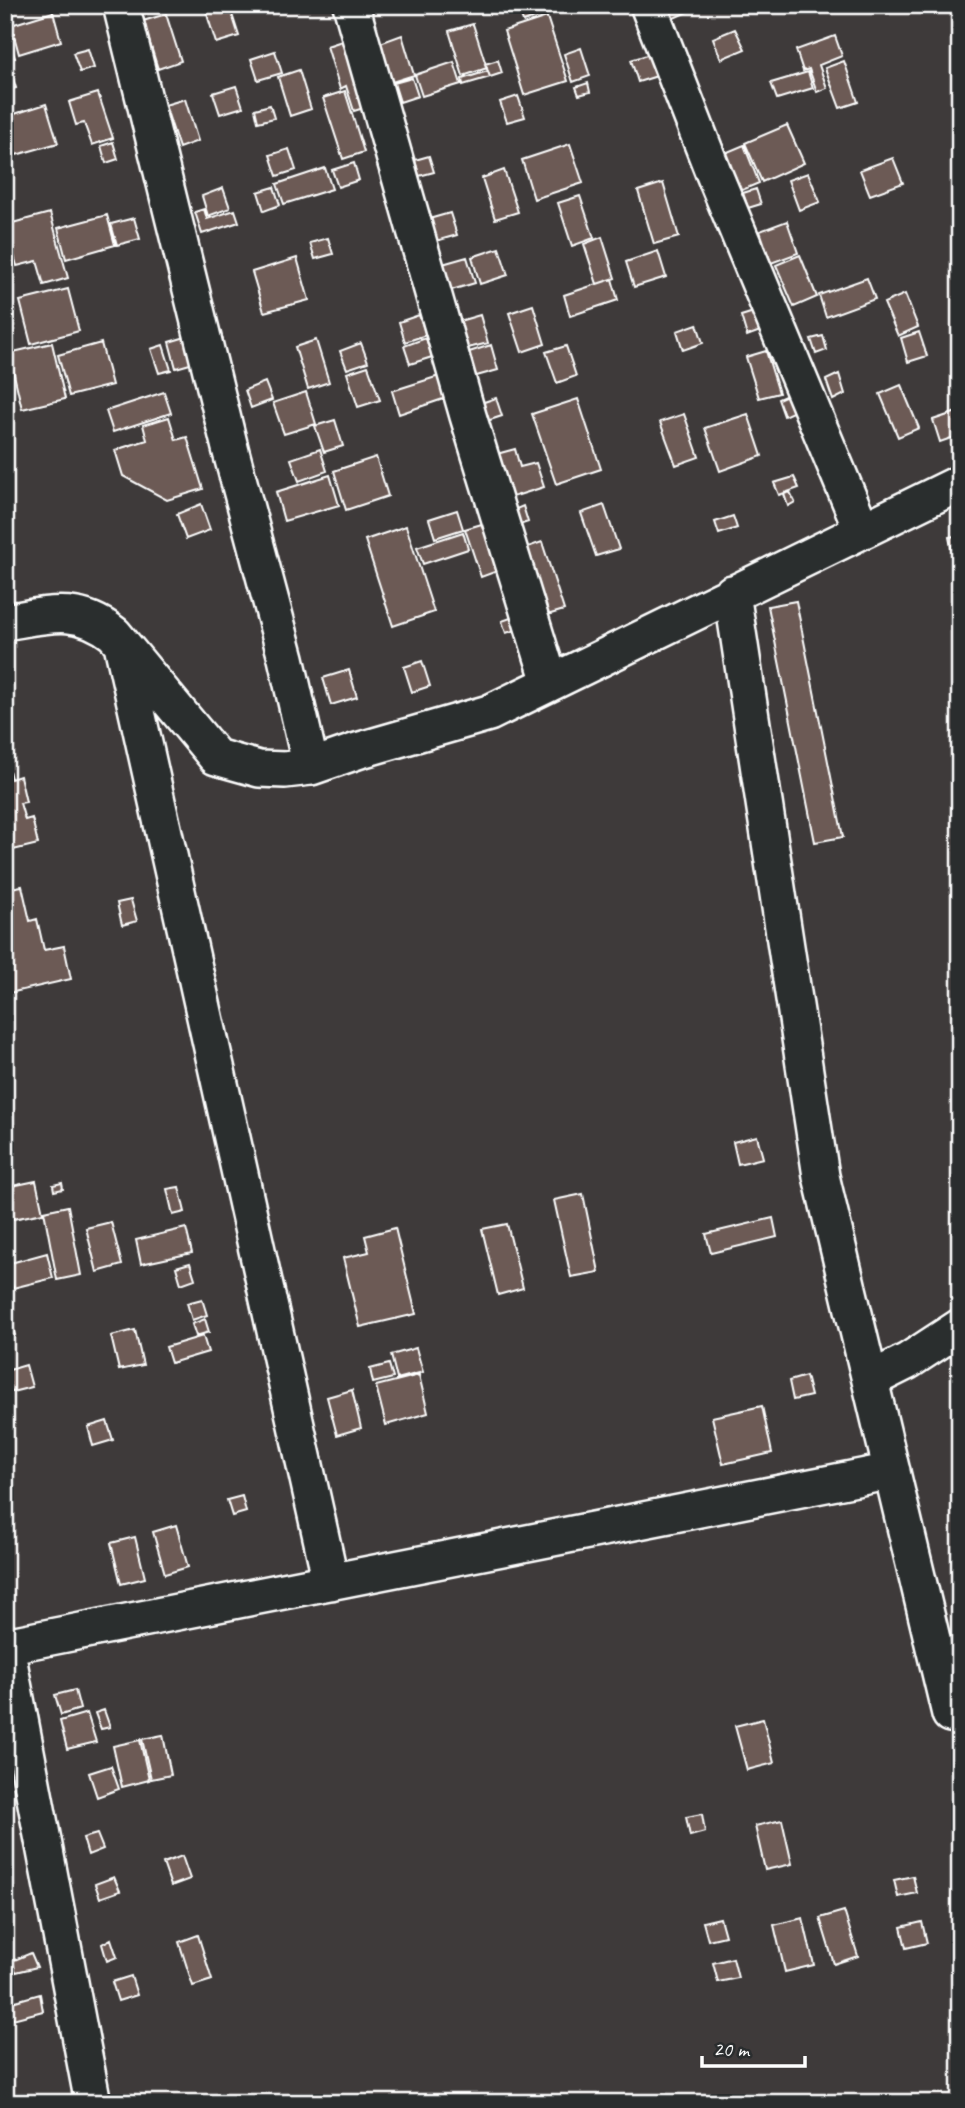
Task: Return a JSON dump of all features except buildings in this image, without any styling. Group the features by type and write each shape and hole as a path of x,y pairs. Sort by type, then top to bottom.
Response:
{"street":[{"path":"121,5 231,452 286,658 311,767"},
{"path":"351,5 468,416 550,682"},
{"path":"648,5 714,174 862,530"},
{"path":"5,622 58,614 75,614 92,619 122,644 216,757 259,769 311,767 489,713 960,483"},
{"path":"732,593 821,1175 950,1714"},
{"path":"122,644 331,1582"},
{"path":"870,1380 908,1361 960,1327"},
{"path":"93,2103 6,1645 892,1471"}]}
